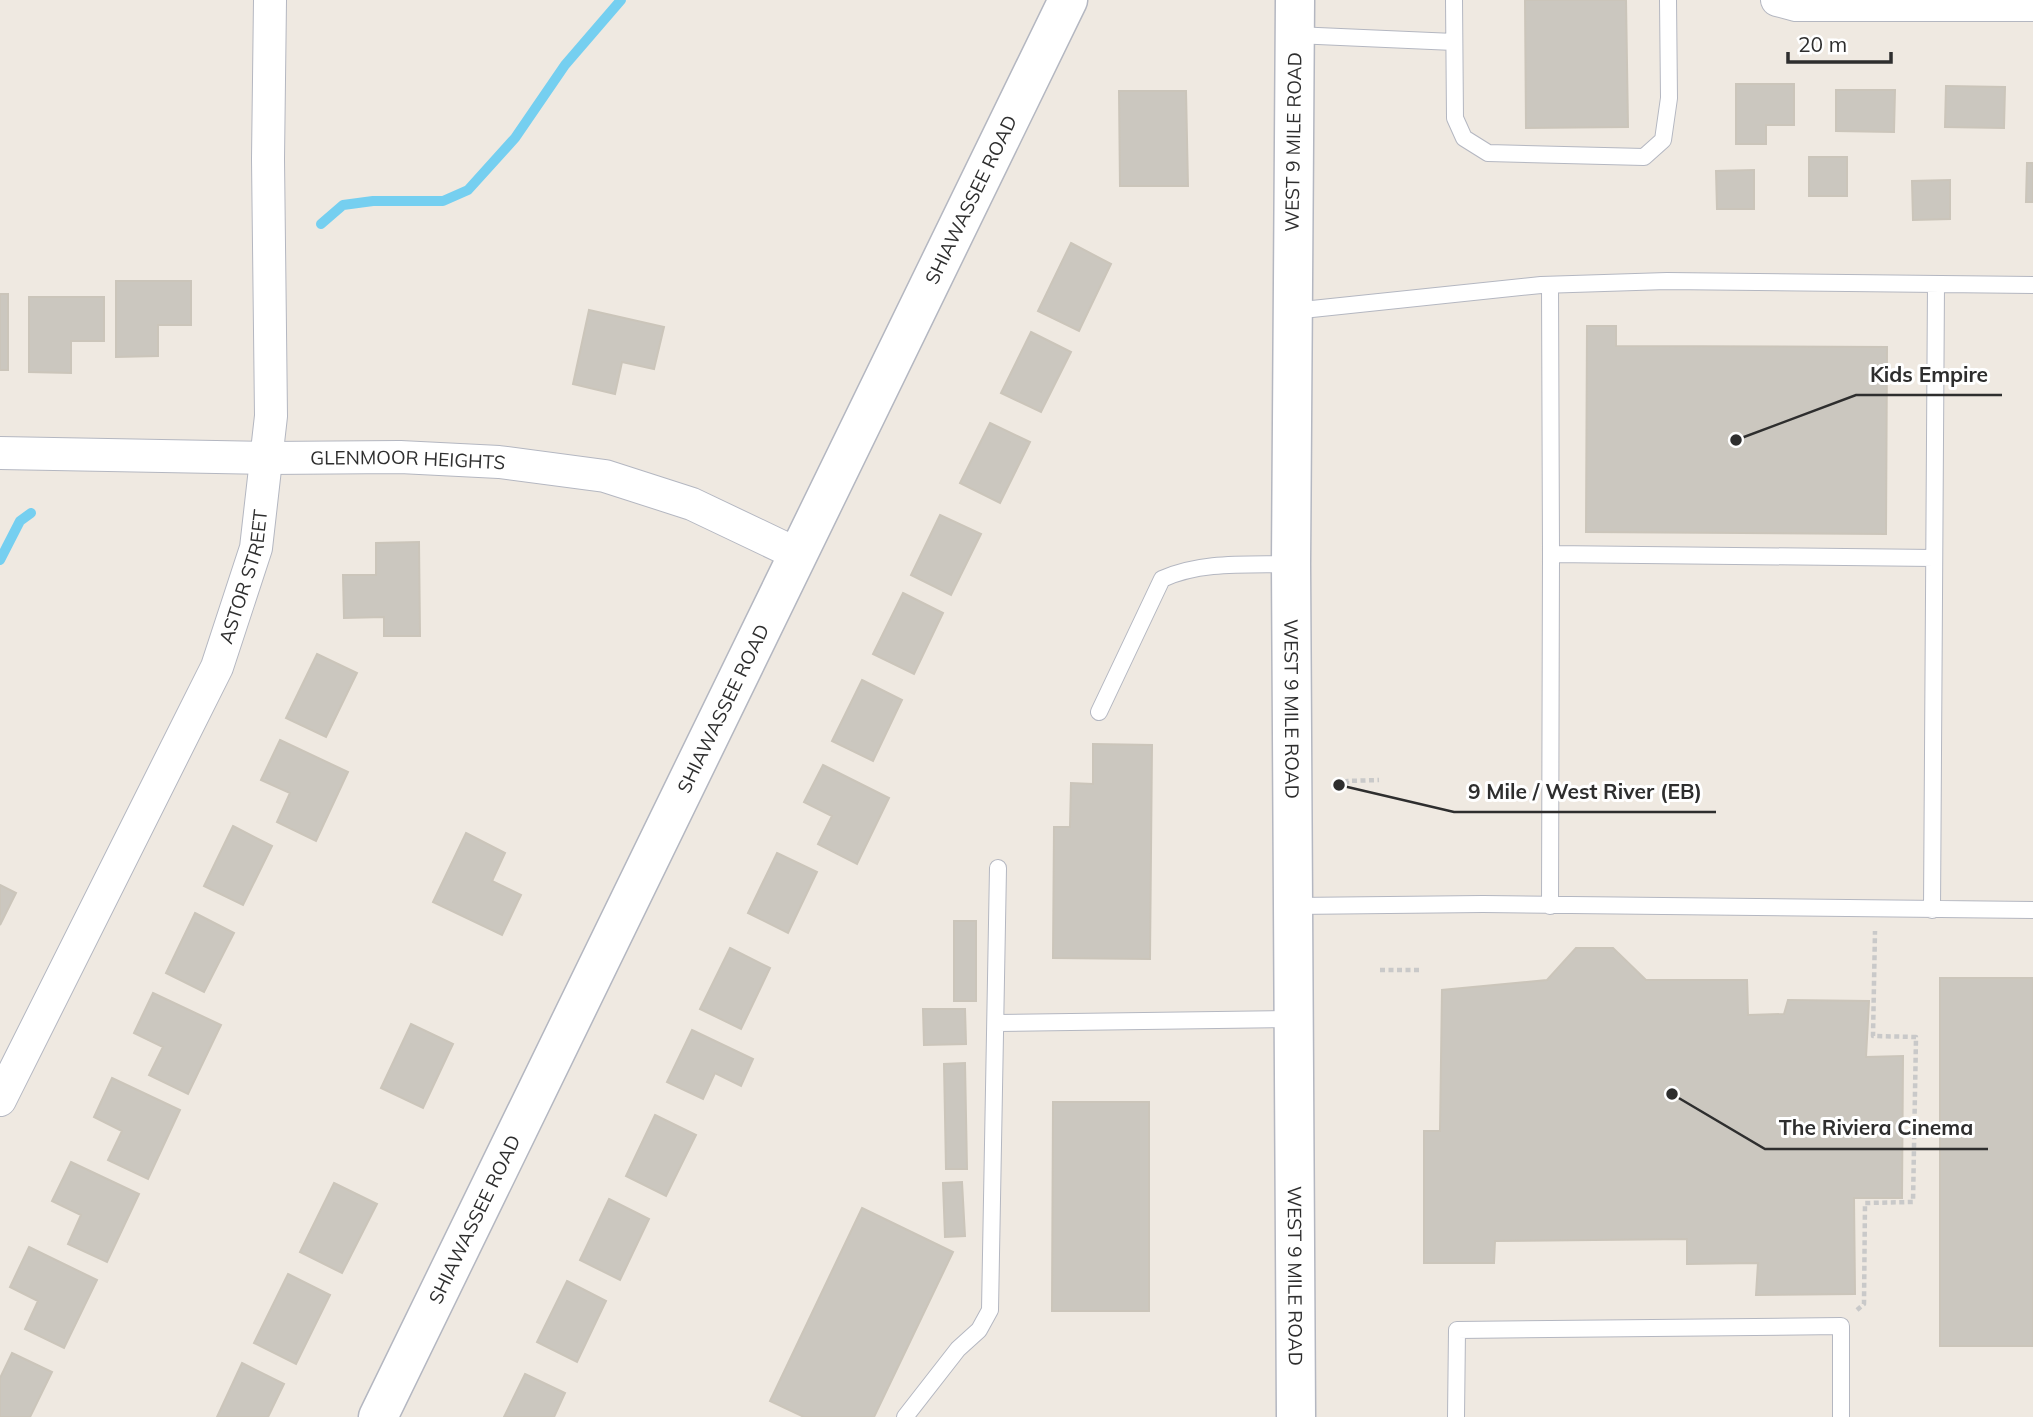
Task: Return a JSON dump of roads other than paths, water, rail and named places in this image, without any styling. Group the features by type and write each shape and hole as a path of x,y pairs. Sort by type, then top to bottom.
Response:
{"street":[{"name":"ASTOR STREET","path":"0,1100 217,667 256,548 271,416 268,173 271,0"},
{"name":"SHIAWASSEE ROAD","path":"378,1417 1068,0"},
{"path":"1777,0 1796,5 2033,5"},
{"name":"WEST 9 MILE ROAD","path":"1295,18 1291,564 1296,1417"},
{"name":"GLENMOOR HEIGHTS","path":"0,453 267,458 400,457 462,460 605,476 692,504 797,554"}],"lane":[{"path":"1454,0 1455,118 1464,138 1488,153 1644,158 1663,140 1669,98 1668,0"},
{"path":"1295,18 1454,42"},
{"path":"1291,312 1549,285 1667,281 2033,285"},
{"path":"1932,909 1936,284"},
{"path":"1549,285 1550,906"},
{"path":"1551,554 1934,558"},
{"path":"1099,712 1162,579 1182,569 1198,567 1291,564"},
{"path":"905,1417 958,1349 979,1330 990,1310 998,869"},
{"path":"1294,906 2033,910"},
{"path":"997,1023 1295,1018"},
{"path":"1456,1417 1457,1330 1841,1326 1841,1417"}],"waterway":[{"path":"321,224 343,205 373,201 443,201 468,190 515,138 565,65 621,0"},
{"path":"0,560 20,521 31,513"}],"place":[{"name":"Kids Empire","path":"1736,440"},
{"name":"9 Mile / West River (EB)","path":"1339,785"},
{"name":"The Riviera Cinema","path":"1672,1094"}]}
